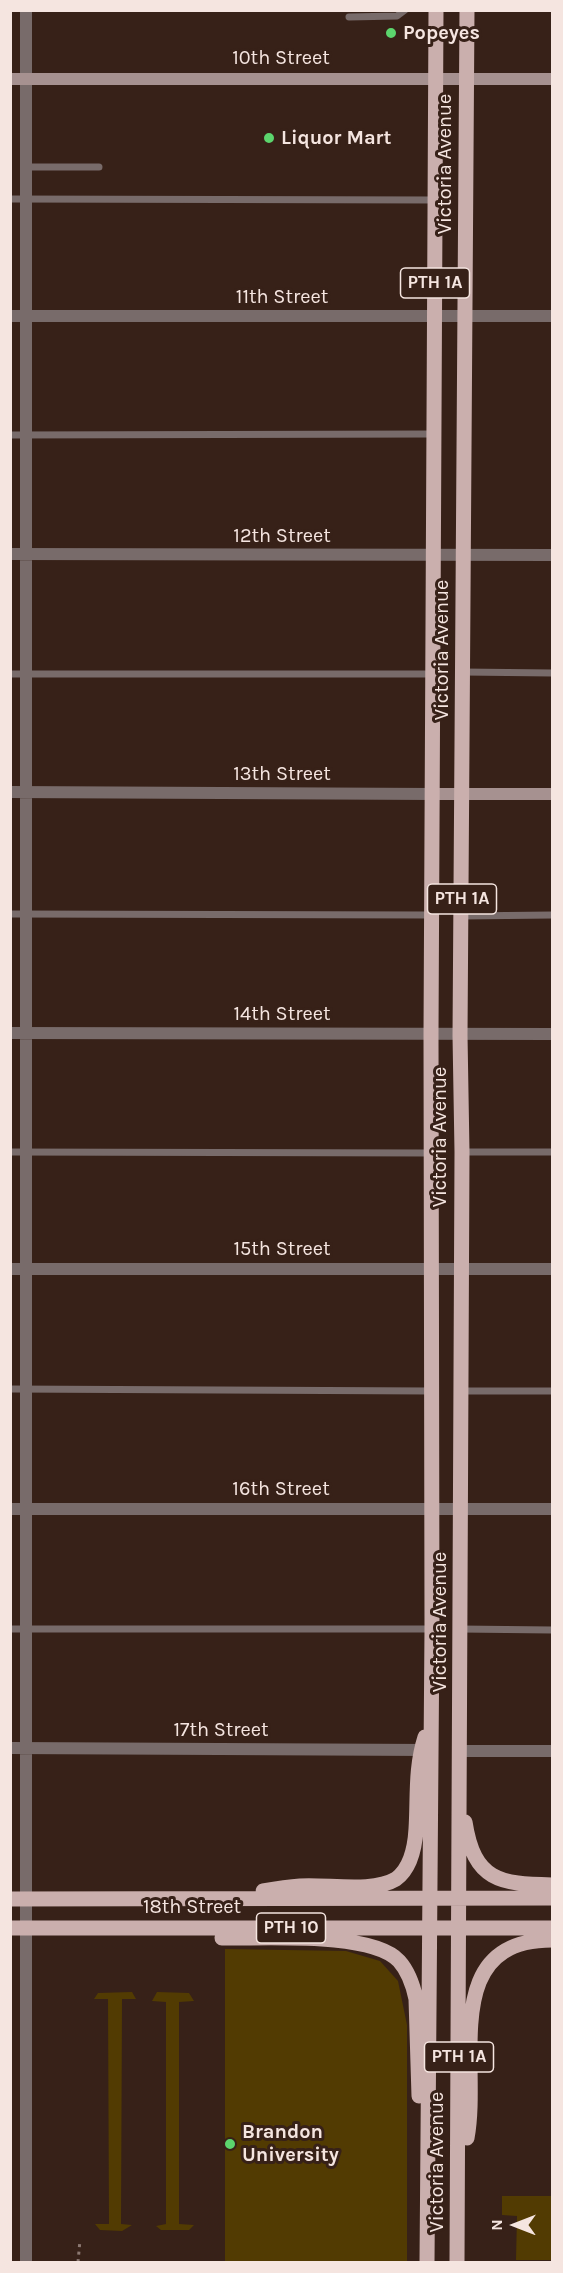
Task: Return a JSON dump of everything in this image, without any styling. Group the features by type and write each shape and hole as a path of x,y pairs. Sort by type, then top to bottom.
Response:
{"main road":[{"name":"Victoria Avenue","path":"427,2262 429,1898 426,1750 431,1706 432,1629 431,1034 434,794 436,10"},
{"name":"Victoria Avenue","path":"458,2262 462,1152 460,1035 467,10"},
{"path":"228,1899 300,1886 378,1885 397,1878 411,1856 414,1843 417,1777 426,1750"},
{"path":"460,1786 472,1850 486,1872 506,1883 552,1885"},
{"name":"18th Street","path":"10,1899 552,1898"},
{"name":"18th Street","path":"10,1928 552,1928"},
{"path":"154,1928 211,1938 356,1942 386,1952 398,1960 412,1984 416,1999 417,2070 428,2182"},
{"path":"458,2185 468,2133 472,2016 476,1986 491,1960 504,1950 538,1940 552,1940"}],"street":[{"path":"26,10 26,2262"},
{"name":"10th Street","path":"10,79 552,79"},
{"name":"11th Street","path":"10,316 552,316"},
{"name":"12th Street","path":"10,554 552,555"},
{"name":"13th Street","path":"10,792 552,794"},
{"name":"14th Street","path":"10,1033 552,1034"},
{"name":"15th Street","path":"10,1269 552,1269"},
{"name":"16th Street","path":"10,1509 552,1509"},
{"name":"17th Street","path":"10,1748 426,1750"},
{"path":"460,1751 552,1751"}],"lane":[{"path":"349,17 397,16 405,10"},
{"path":"26,167 99,167"},
{"path":"10,199 436,200"},
{"path":"10,435 434,434"},
{"path":"463,672 552,673"},
{"path":"10,674 434,674"},
{"path":"10,914 432,915"},
{"path":"461,915 552,915"},
{"path":"10,1152 431,1153"},
{"path":"462,1152 552,1152"},
{"path":"10,1389 431,1391"},
{"path":"461,1391 552,1391"},
{"path":"10,1629 432,1629"},
{"path":"460,1629 552,1630"}],"path":[{"path":"78,2262 80,2240"}],"shaded area":[{"path":"225,1949 346,1951 380,1961 398,1981 407,2025 407,2262 225,2262"},
{"path":"132,1992 136,1999 122,1999 121,2224 132,2225 122,2231 100,2230 95,2224 109,2224 108,1999 94,1999 98,1993"},
{"path":"157,1992 189,1993 194,2001 179,2002 179,2224 194,2225 189,2230 161,2230 156,2226 166,2224 166,2002 152,2001"},
{"path":"502,2196 552,2196 552,2260 516,2260 517,2216 502,2215"}],"place":[{"name":"Popeyes","path":"391,33"},
{"name":"Liquor Mart","path":"269,138"},
{"name":"Brandon University","path":"230,2144"}]}
